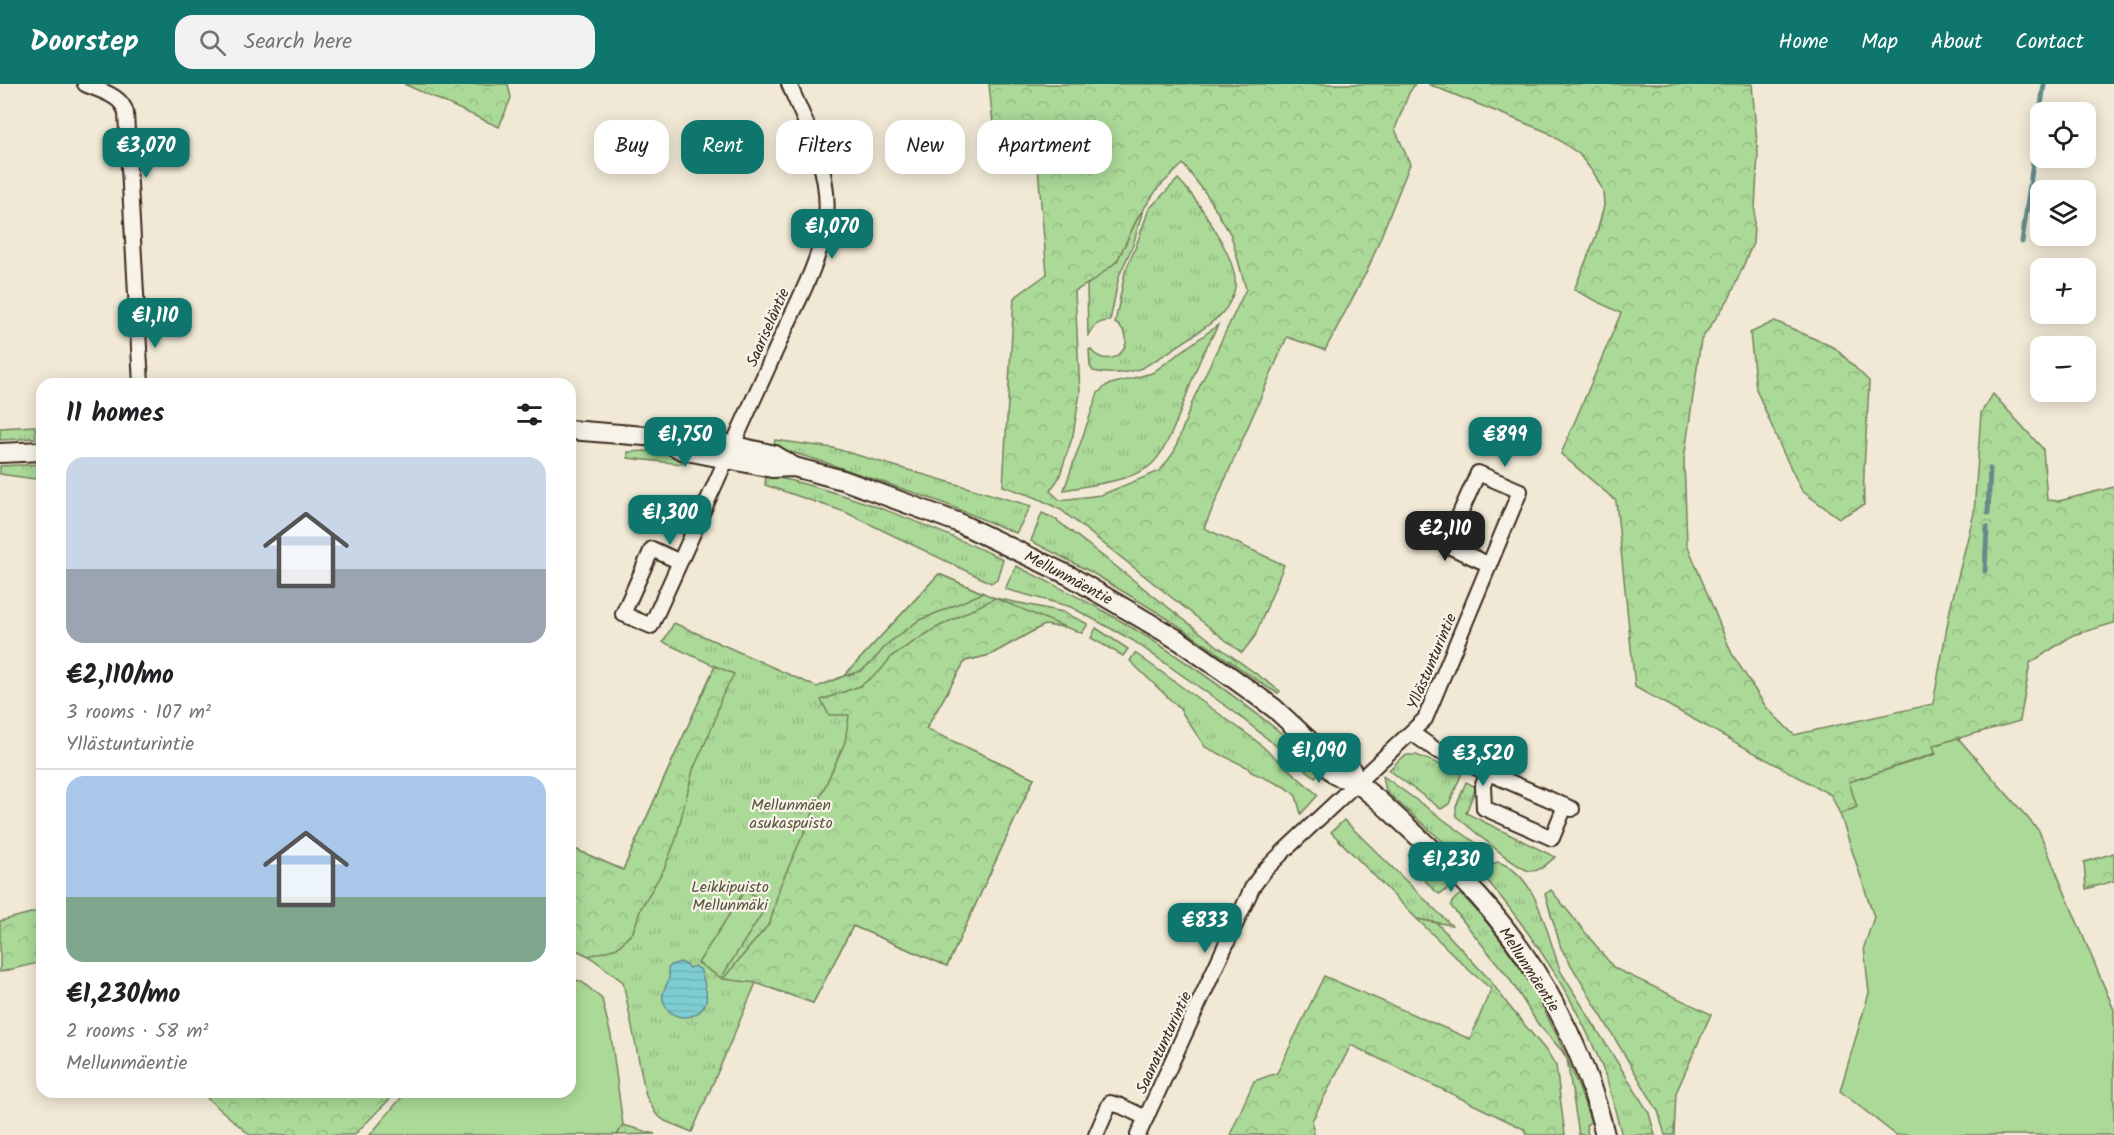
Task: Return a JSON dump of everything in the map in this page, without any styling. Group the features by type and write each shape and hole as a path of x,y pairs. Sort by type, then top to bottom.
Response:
{"main road":[{"name":"Mellunmäentie","path":"576,430 657,437 682,450 775,455 794,467 843,480 957,522 1070,576 1180,641 1274,708 1314,745 1336,752 1349,764 1358,783 1447,864 1480,898 1532,967 1570,1033 1594,1097 1605,1135"},
{"path":"0,453 36,451"}],"street":[{"path":"85,84 114,97 124,105 126,113 141,378"},
{"name":"Saariseläntie","path":"680,562 652,549 623,614 651,626 680,562 730,451 817,255 826,217 824,175 818,154 789,84"},
{"name":"Yllästunturintie","path":"1358,783 1375,764 1425,719 1490,565 1520,491 1478,473 1446,545 1490,565"},
{"path":"1412,733 1437,750 1568,808 1552,837 1484,808 1483,785 1488,773"},
{"name":"Saanatunturintie","path":"1138,1135 1253,886 1265,870 1358,783"},
{"name":"Saanatunturintie","path":"1096,1135 1110,1103 1146,1118"}],"green space":[{"path":"404,84 508,84 511,98 499,127"},
{"path":"989,84 1415,84 1409,93 1395,129 1410,164 1368,269 1325,350 1287,337 1204,528 1284,565 1255,636 1242,653 1061,510 1037,498 1003,486 1014,298 1047,274 1038,174 1112,174 1112,120 993,120","holes":["1183,164 1207,195 1231,235 1246,289 1193,400 1174,452 1160,471 1101,495 1060,500 1050,491 1059,478 1073,435 1080,393 1075,291 1093,281 1117,261 1138,217 1158,188"]},
{"path":"1428,84 1752,84 1758,154 1753,243 1730,297 1701,340 1684,460 1687,544 1732,654 1766,707 1794,735 1933,704 1951,605 1974,513 1981,413 1993,394 2043,449 2047,500 2059,501 2114,487 2114,623 2073,635 2030,663 2020,721 1934,745 1936,753 1850,782 1858,807 1840,814 1831,795 1635,687 1616,501 1561,454 1621,313 1574,290 1596,236 1604,206 1603,191 1595,175 1579,154 1547,132"},
{"path":"1178,179 1205,214 1230,261 1235,287 1227,307 1209,324 1146,366 1122,373 1093,371 1090,366 1090,349 1107,359 1115,357 1125,345 1126,338 1123,330 1115,323 1125,272 1149,209"},
{"path":"1143,210 1133,245 1119,276 1110,321 1096,325 1088,337 1087,285 1117,261"},
{"path":"1775,321 1835,348 1869,381 1864,505 1839,518 1802,491 1756,389 1750,333"},
{"path":"1218,325 1201,358 1167,443 1153,463 1124,478 1064,490 1098,393 1107,385 1152,373"},
{"path":"35,426 36,438 0,440 0,428"},
{"path":"775,440 833,448 1031,506 1016,533 938,501 773,447"},
{"path":"648,451 685,456 682,464 628,458 628,452"},
{"path":"36,464 36,479 0,474 0,466"},
{"path":"766,475 857,500 946,534 1003,559 997,579 991,583 845,512 765,485"},
{"path":"1042,513 1055,519 1219,647 1280,691 1278,693 1270,689 1170,620 1091,572 1031,541"},
{"path":"1016,566 1094,606 1191,665 1272,725 1324,768 1315,777 1233,711 1132,640 1071,607 1005,589"},
{"name":"Mellunmäen asukaspuisto","path":"939,574 995,598 1063,612 1088,624 1082,633 1065,627 1044,625 990,655 965,661 926,729 1034,778 947,966 853,926 813,1003 756,983 692,1132 665,1121 656,1114 646,1096 623,982 589,956 576,950 576,850 623,870 715,666 663,642 674,623 817,687 844,676"},
{"path":"939,574 983,593 918,621 886,645 876,658 861,671 844,676"},
{"path":"995,598 1065,627 1044,625 990,655 965,661 926,729 1034,778 947,966 853,926 813,1003 756,983 723,979 770,923 780,886 845,742 849,715 829,715 821,700 860,686 880,671 893,655 934,629"},
{"path":"1096,628 1128,649 1123,656 1091,638"},
{"path":"1135,653 1254,739 1318,795 1301,814 1296,796 1287,788 1205,747 1179,708 1130,661"},
{"path":"715,666 734,674 721,698 714,723 693,770 676,839 664,869 641,908 633,932 617,948 589,956 576,950 576,850 623,870"},
{"path":"1958,738 2039,831 2114,1010 2114,1135 1896,1135 1840,1091 1869,993 1864,947 1874,917 1840,814 1857,807 1849,782 1936,754 1933,746"},
{"path":"1407,755 1416,755 1462,773 1449,804 1441,809 1389,770"},
{"path":"1383,776 1480,846 1481,855 1476,863 1472,867 1391,796 1386,791"},
{"path":"1466,782 1476,787 1466,813 1555,857 1544,867 1530,871 1504,855 1456,816 1456,807"},
{"path":"1344,820 1451,925 1417,919 1331,832"},
{"path":"2114,853 2114,881 2086,889 2084,862"},
{"path":"1408,855 1435,869 1453,886 1439,894 1426,881"},
{"path":"1498,862 1512,869 1532,893 1546,925 1561,972 1649,1113 1655,1135 1622,1135 1606,1077 1582,1022 1553,970 1519,920 1482,874 1490,865"},
{"path":"745,890 768,904 721,978 698,963"},
{"path":"1551,890 1614,968 1711,1014 1676,1093 1674,1135 1665,1135 1658,1111 1561,948 1545,894"},
{"path":"1460,894 1484,918 1505,946 1544,1009 1565,1053 1583,1099 1591,1122 1586,1125 1588,1135 1579,1135 1567,1059 1538,1024 1509,978 1451,906"},
{"path":"36,912 36,963 0,972 0,921"},
{"path":"1417,919 1437,923 1489,979 1548,1053 1556,1066 1565,1135 1526,1135 1524,1129 1351,1045 1312,1121 1314,1135 1230,1135 1254,1081 1277,1073 1324,976 1470,1039 1491,989"},
{"path":"576,980 582,982 602,999 611,1036 623,1125 617,1135 370,1135 401,1098 576,1098"},
{"path":"207,1098 391,1098 354,1135 250,1135"},
{"path":"623,1125 655,1134 617,1135"}],"water":[{"path":"680,962 689,968 694,966 700,969 706,994 703,1008 691,1016 684,1017 671,1013 663,1000 669,977 668,969 671,965"}],"waterway":[{"path":"2022,242 2044,84"},
{"path":"1988,513 1990,469"},
{"path":"1985,571 1987,527"}],"park label":[{"name":"Leikkipuisto Mellunmäki","path":"730,895"}]}
